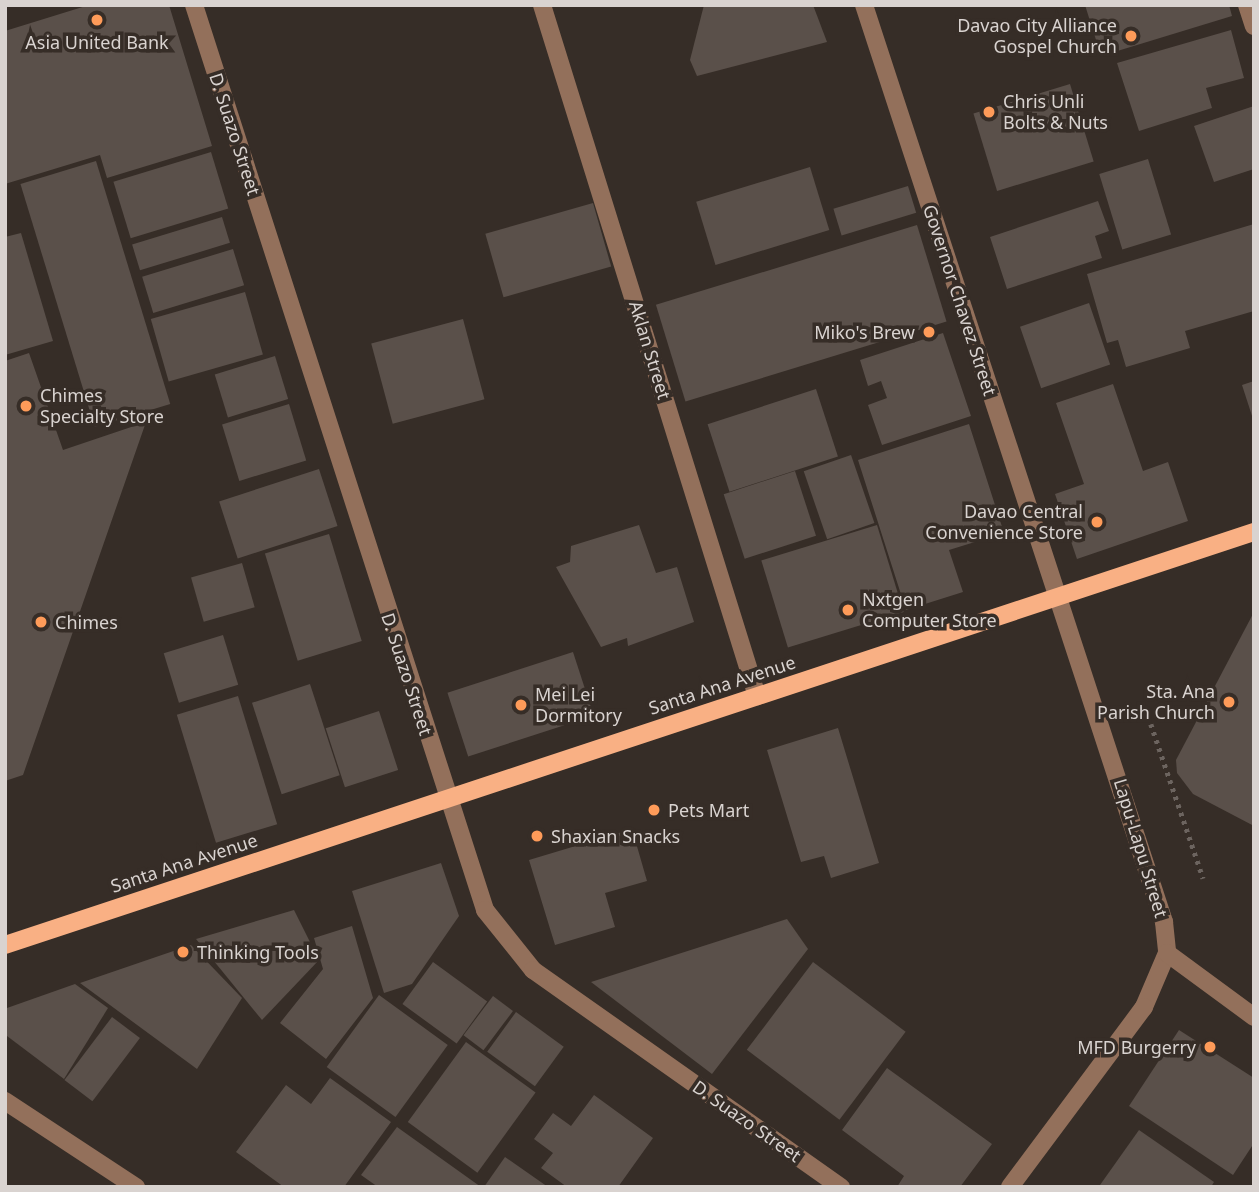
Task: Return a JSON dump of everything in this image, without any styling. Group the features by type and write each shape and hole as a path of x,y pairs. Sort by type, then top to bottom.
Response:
{"main road":[{"name":"Santa Ana Avenue","path":"5,945 1254,532"}],"street":[{"name":"D. Suazo Street","path":"194,5 485,910 516,955 841,1187"},
{"name":"Aklan Street","path":"542,5 757,696"},
{"name":"Governor Chavez Street","path":"864,5 1057,596"},
{"path":"1247,5 1254,26"},
{"name":"Lapu-Lapu Street","path":"1057,596 1154,884 1167,953"},
{"path":"1010,1187 1143,1007 1167,953 1254,1017"},
{"path":"5,1101 136,1187"}],"path":[{"path":"1151,724 1203,878"}],"building":[{"path":"89,5 169,5 212,146 107,178 100,155 5,184 5,31"},
{"path":"704,5 813,5 827,42 697,76 690,60"},
{"name":"Davao City Alliance Gospel Church","path":"1085,5 1229,5 1232,16 1101,56"},
{"path":"1231,30 1244,78 1206,88 1212,108 1139,131 1117,63"},
{"path":"1070,84 1094,161 997,191 973,114"},
{"path":"1254,106 1254,169 1214,182 1194,126"},
{"path":"211,152 228,208 131,238 113,182"},
{"path":"1148,159 1171,235 1122,249 1099,174"},
{"path":"96,161 170,404 95,427 20,184"},
{"path":"810,167 829,230 715,265 696,202"},
{"path":"908,186 916,213 842,236 833,209"},
{"path":"1098,201 1109,231 1095,236 1102,258 1007,289 990,237"},
{"path":"593,203 611,266 504,297 485,234"},
{"path":"222,217 230,243 140,270 132,244"},
{"path":"1254,224 1254,311 1185,331 1190,348 1126,367 1118,340 1107,343 1087,274"},
{"path":"917,225 947,322 685,401 656,305"},
{"path":"21,233 53,341 5,355 5,237"},
{"path":"233,249 244,285 153,313 142,277"},
{"path":"245,292 263,354 169,381 151,319"},
{"path":"1089,303 1110,364 1041,388 1020,327"},
{"path":"463,319 484,399 393,424 371,344"},
{"path":"943,333 971,416 882,445 868,405 887,398 881,381 868,386 860,360"},
{"name":"Chimes","path":"29,353 63,450 146,422 23,775 5,781 5,361"},
{"path":"275,356 288,399 228,417 215,374"},
{"path":"1254,381 1254,419 1253,419 1242,385"},
{"path":"1113,384 1143,471 1168,462 1188,521 1077,559 1055,494 1084,484 1056,403"},
{"path":"816,389 838,457 730,492 708,424"},
{"path":"289,404 306,460 239,481 222,424"},
{"path":"969,424 1004,533 949,550 963,592 906,610 858,460"},
{"path":"851,455 874,523 827,539 804,471"},
{"path":"319,469 338,526 238,559 219,501"},
{"path":"795,471 816,536 745,559 724,494"},
{"path":"639,525 656,573 677,567 694,622 628,646 627,638 601,647 556,567 570,562 571,546"},
{"path":"877,525 904,612 788,647 761,560"},
{"path":"329,534 362,641 298,661 265,554"},
{"path":"242,563 255,607 204,622 191,578"},
{"name":"Sta. Ana Parish Church","path":"1254,612 1254,826 1193,794 1177,773 1176,760"},
{"path":"223,635 238,685 179,703 164,653"},
{"name":"Mei Lei Dormitory","path":"573,652 594,716 468,757 447,693"},
{"path":"310,684 340,775 282,794 252,703"},
{"path":"238,696 277,824 216,843 177,715"},
{"path":"379,711 398,770 345,787 326,728"},
{"path":"838,728 879,863 831,878 824,856 801,862 767,750"},
{"path":"632,829 647,881 605,893 615,927 555,945 529,860"},
{"path":"441,863 459,916 412,984 384,993 352,891"},
{"path":"294,910 319,960 262,1020 196,939"},
{"path":"787,919 808,949 712,1074 591,982"},
{"path":"352,926 373,998 326,1059 280,1023 323,969 314,938"},
{"path":"191,945 242,998 197,1069 80,983"},
{"path":"433,962 487,1001 457,1043 402,1004"},
{"path":"813,962 906,1032 839,1120 747,1050"},
{"path":"75,984 108,1008 64,1079 7,1036 7,1008"},
{"path":"379,995 448,1045 395,1117 327,1067"},
{"path":"493,996 513,1011 483,1050 464,1035"},
{"path":"516,1012 564,1047 535,1086 487,1052"},
{"path":"112,1017 140,1038 92,1101 64,1080"},
{"path":"1179,1030 1254,1078 1254,1143 1233,1175 1129,1106"},
{"path":"466,1042 536,1093 477,1173 408,1122"},
{"path":"887,1068 992,1144 960,1187 897,1187 904,1176 842,1130"},
{"path":"330,1078 391,1122 344,1187 284,1187 236,1152 286,1085 311,1104"},
{"path":"594,1095 653,1138 618,1187 567,1187 541,1168 553,1153 534,1139 553,1113 571,1126"},
{"path":"397,1127 481,1187 378,1187 361,1175"},
{"path":"1139,1130 1214,1182 1211,1187 1100,1185"},
{"path":"505,1157 548,1187 484,1187"}],"place":[{"name":"Asia United Bank","path":"97,20"},
{"name":"Davao City Alliance Gospel Church","path":"1131,36"},
{"name":"Chris Unli Bolts & Nuts","path":"989,112"},
{"name":"Miko's Brew","path":"929,332"},
{"name":"Chimes Specialty Store","path":"26,406"},
{"name":"Davao Central Convenience Store","path":"1097,522"},
{"name":"Nxtgen Computer Store","path":"848,610"},
{"name":"Chimes","path":"41,622"},
{"name":"Sta. Ana Parish Church","path":"1229,702"},
{"name":"Mei Lei Dormitory","path":"521,705"},
{"name":"Pets Mart","path":"654,810"},
{"name":"Shaxian Snacks","path":"537,836"},
{"name":"Thinking Tools","path":"183,952"},
{"name":"MFD Burgerry","path":"1210,1047"}]}
